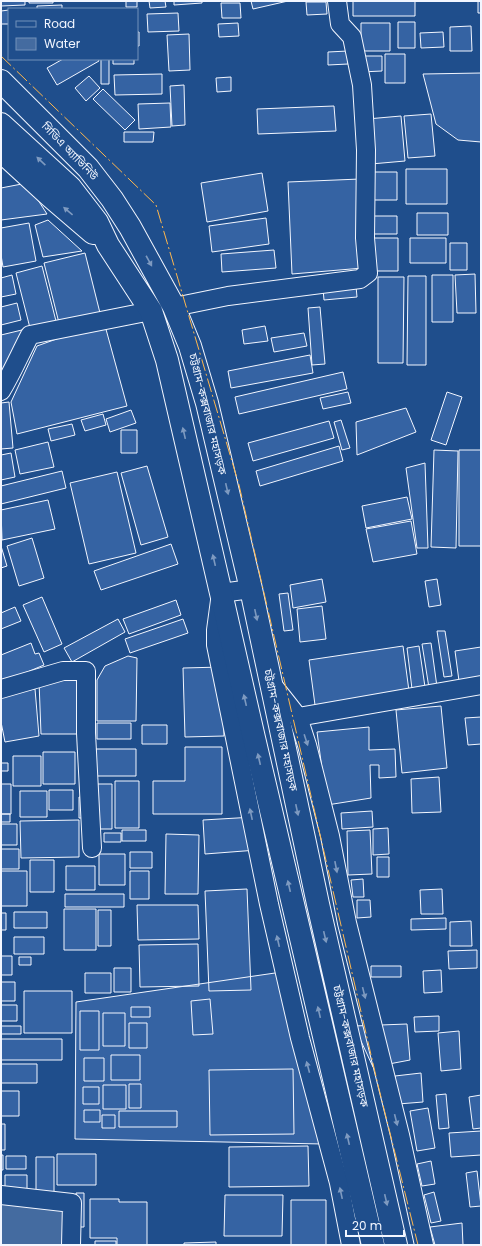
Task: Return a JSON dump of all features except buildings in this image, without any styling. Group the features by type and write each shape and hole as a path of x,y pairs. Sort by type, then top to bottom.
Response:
{"highway":[{"name":"সিডিএ অ্যাভিনিউ","path":"1,81 88,168 112,199 130,227"},
{"path":"1,99 76,181 108,245 151,311 167,360 373,1245"},
{"path":"1,124 108,204 130,227"},
{"path":"1,151 51,197 108,245"},
{"name":"চট্টগ্রাম-কক্সবাজার মহাসড়ক","path":"130,227 174,307 190,346 206,403 251,588 316,896 396,1245"}],"street":[{"path":"174,307 228,296 360,279 368,273 365,238 366,150 362,85 352,37 340,24 337,1"},
{"path":"1,391 12,373 30,335 151,311"},
{"path":"251,588 221,593 216,630 216,645 269,904 300,1038 338,1183 351,1245"},
{"path":"1,689 63,671 86,671 86,733 92,848"},
{"path":"271,684 298,717 307,745 330,836 347,923 400,1135 424,1245"},
{"path":"298,717 481,685"},
{"path":"1,1195 72,1203 71,1245"}],"water":[{"path":"1,1198 64,1207 63,1245 1,1245"}],"power":[{"path":"1,56 156,205 239,485 378,1085 418,1245"}]}
